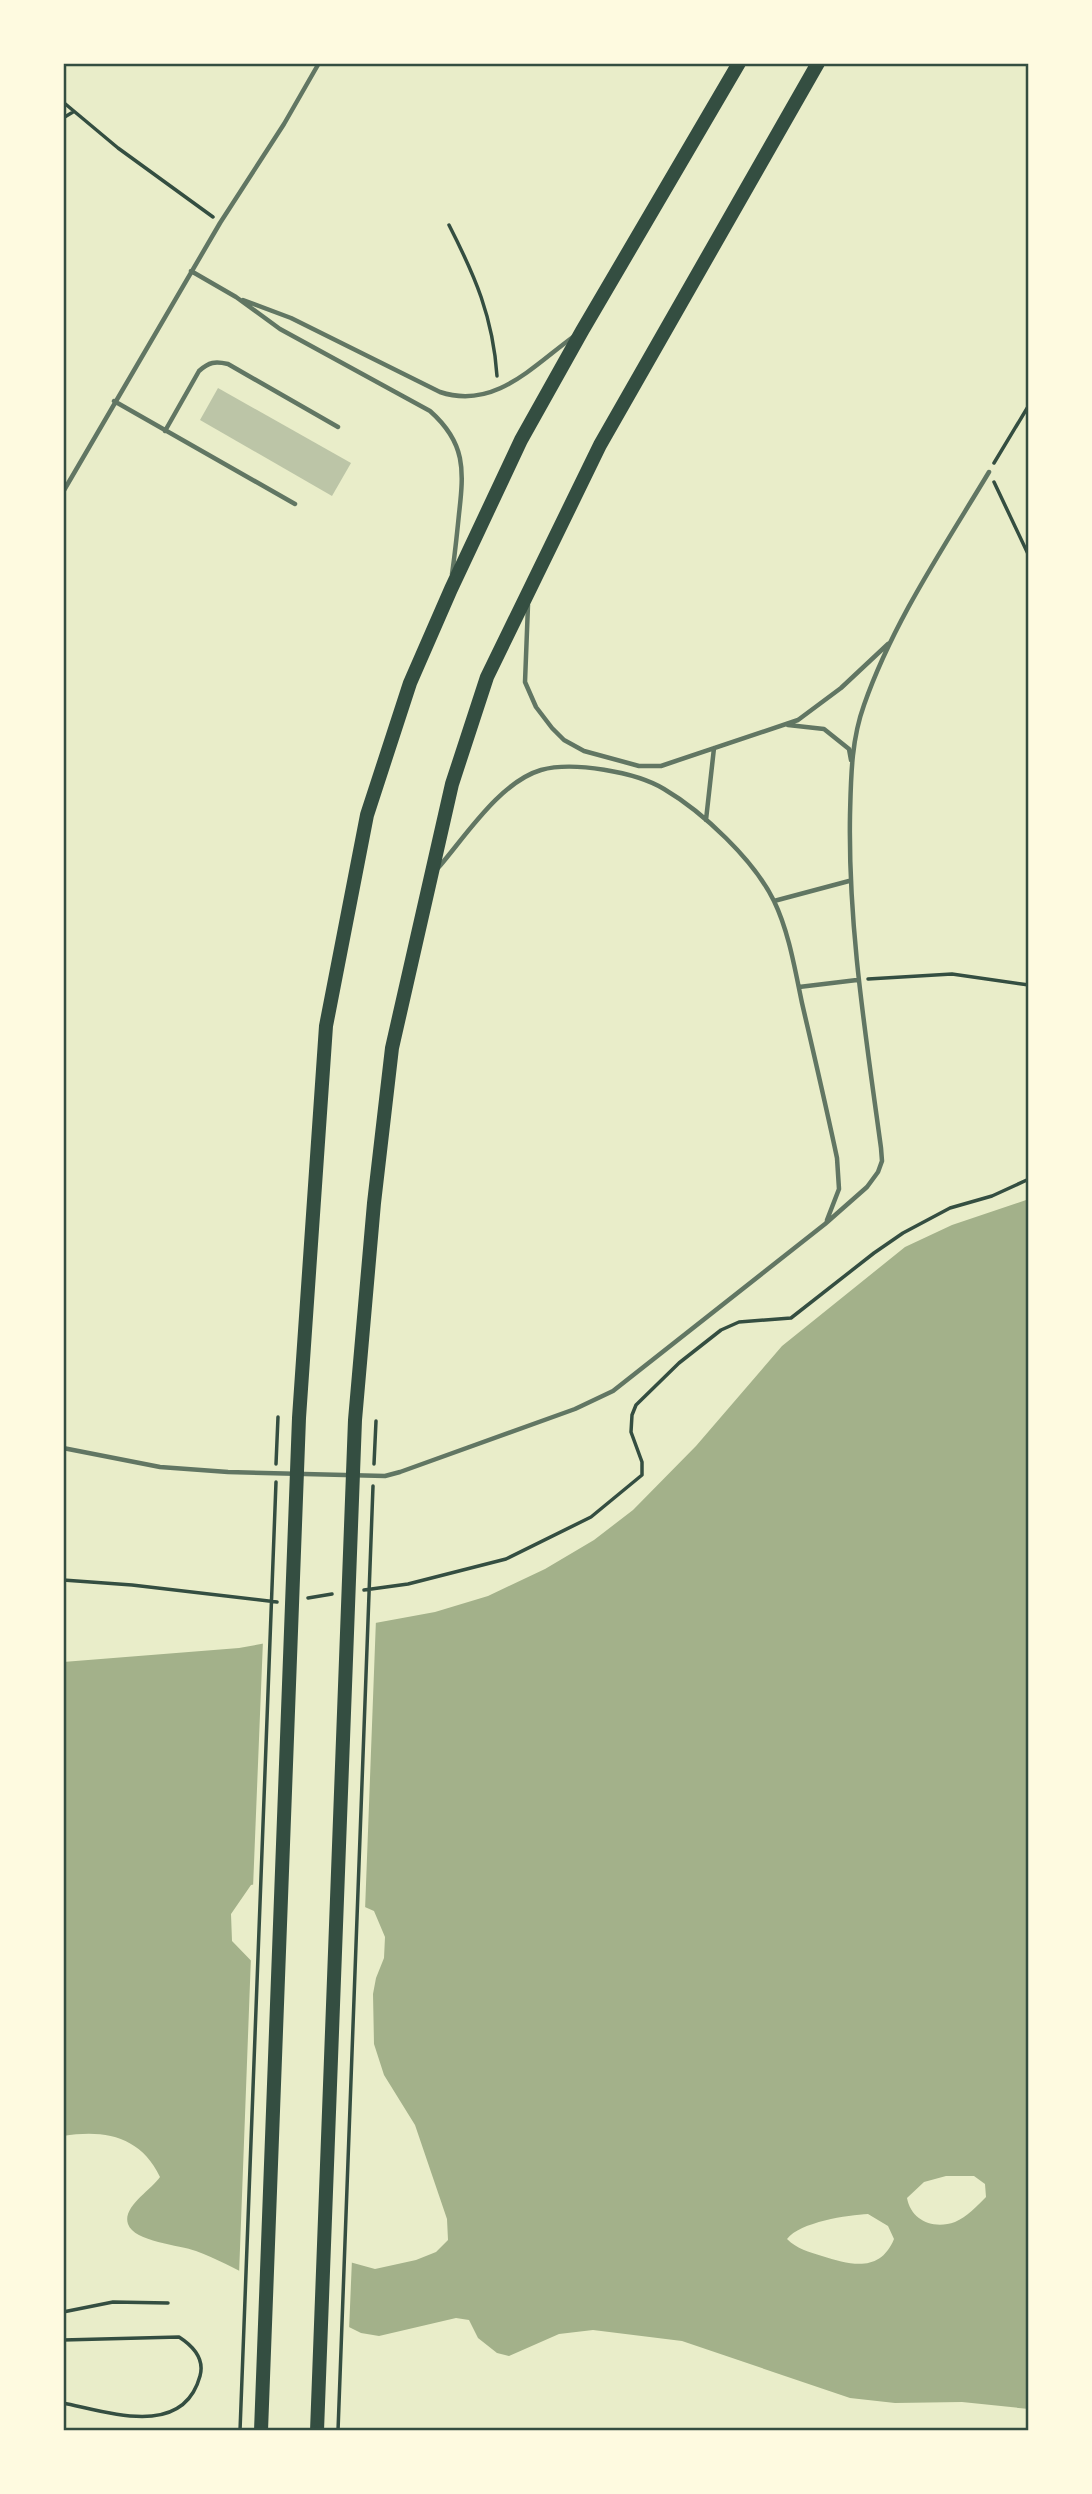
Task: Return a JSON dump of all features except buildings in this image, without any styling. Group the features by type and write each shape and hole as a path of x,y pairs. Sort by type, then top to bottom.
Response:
{"main road":[{"path":"261,2431 299,1418 326,1026 367,815 410,683 521,440 739,63"},
{"path":"317,2431 355,1420 374,1203 393,1048 452,783 487,677 600,445 818,63"}],"lane":[{"path":"63,492 191,271 284,124 319,63"},
{"path":"191,271 236,297 280,329 430,411 447,428 457,448 463,474 451,589"},
{"path":"236,297 290,318 440,392 461,397 479,397 502,388 582,331"},
{"path":"165,430 199,371 207,364 217,362 228,364 338,427"},
{"path":"114,401 295,504"},
{"path":"851,764 863,706 889,643 989,472"},
{"path":"530,586 526,682 536,707 564,740 584,751 630,764 661,765 787,724 841,688 889,643"},
{"path":"63,1448 160,1467 228,1472 384,1476 395,1474 575,1409 613,1391 825,1224 872,1183 882,1161 857,980 849,881 849,749 824,729 787,724"},
{"path":"706,820 714,748"},
{"path":"429,879 500,796 540,770 570,766 594,768 635,778 662,788 706,820 741,856 774,901 799,988 840,1180 837,1199 825,1224"},
{"path":"774,901 849,881"},
{"path":"799,988 857,980"}],"path":[{"path":"63,102 118,148 220,223"},
{"path":"63,118 73,111"},
{"path":"449,225 472,269 487,309 498,382"},
{"path":"1029,405 989,472 1029,556"},
{"path":"857,980 953,974 1029,985"},
{"path":"360,1591 408,1584 496,1562 591,1517 642,1475 642,1462 631,1432 634,1409 641,1398 721,1330 732,1325 791,1318 903,1233 950,1208 992,1196 1029,1179"},
{"path":"240,2431 278,1417"},
{"path":"338,2431 376,1421"},
{"path":"63,1580 176,1590 258,1601 285,1601"},
{"path":"297,1599 335,1594"},
{"path":"63,2312 113,2302 168,2303"},
{"path":"63,2340 179,2337 194,2346 201,2362 201,2374 193,2394 171,2412 155,2417 135,2417 63,2403"}],"shaded area":[{"path":"1029,1199 1029,2409 962,2402 895,2403 850,2398 682,2341 593,2330 559,2334 509,2356 497,2353 478,2338 469,2320 456,2318 379,2336 361,2333 212,2258 196,2251 148,2239 132,2230 127,2218 129,2211 160,2177 152,2163 132,2144 107,2135 63,2136 63,1662 239,1648 435,1612 488,1596 545,1569 594,1540 633,1510 696,1446 782,1346 905,1247 952,1225","holes":["294,1876 374,1911 385,1937 384,1958 373,1994 374,2044 384,2075 415,2125 447,2219 448,2240 436,2252 416,2260 375,2269 306,2250 266,2211 264,1974 232,1941 231,1914 251,1885","946,2176 974,2176 985,2184 986,2197 972,2211 955,2222 931,2224 913,2212 907,2198 924,2182","868,2214 888,2226 894,2239 881,2257 864,2264 854,2264 803,2250 787,2239 802,2228 837,2218"]}],"pier":[{"path":"376,1619 365,1911 293,1880 253,1888 263,1640"},
{"path":"251,1956 267,1973 279,2009 269,2209 308,2247 352,2259 349,2331 239,2275"}]}
